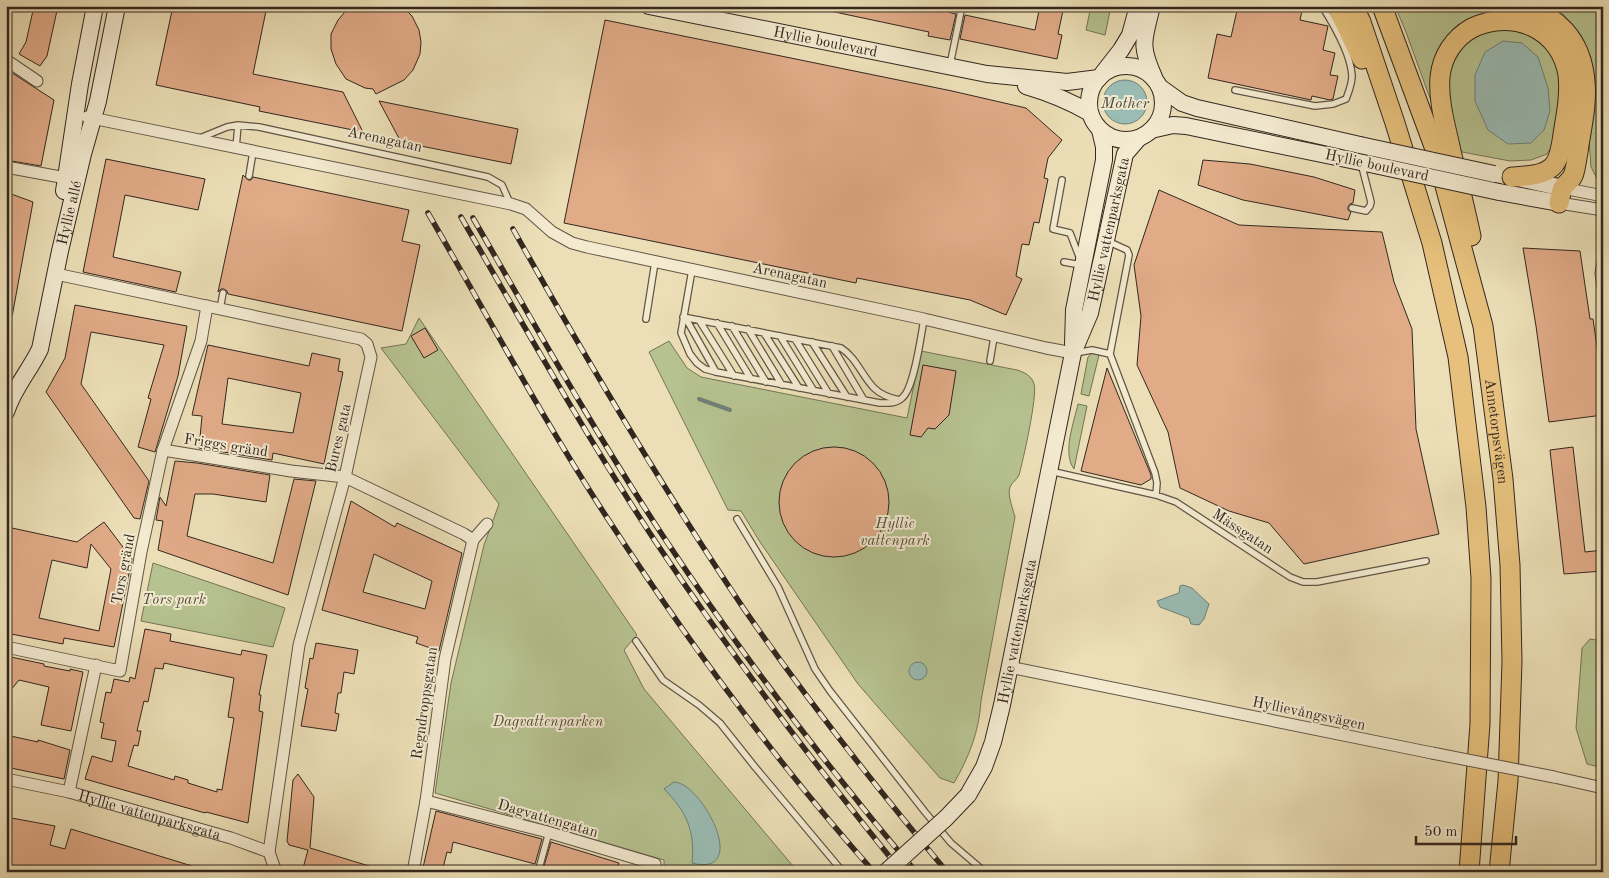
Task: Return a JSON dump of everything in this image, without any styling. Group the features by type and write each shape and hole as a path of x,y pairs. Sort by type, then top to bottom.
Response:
{"main road":[{"path":"1337,6 1356,46 1432,243"},
{"name":"Annetorpsvägen","path":"1353,6 1361,22 1395,123 1432,243 1458,357 1476,507 1481,578 1480,724 1469,872"},
{"name":"Annetorpsvägen","path":"1382,6 1435,149 1483,326 1504,479 1510,565 1512,662 1508,781 1499,872"},
{"path":"1516,6 1536,11 1558,24 1576,45 1580,56 1586,96 1582,128 1574,175 1561,195"},
{"path":"1483,326 1483,286 1446,129 1440,91 1442,66 1446,55 1452,44 1468,30 1492,21 1515,21 1544,34 1552,40 1559,50 1568,74 1569,88 1556,175 1561,195"},
{"path":"1512,177 1540,173 1548,170 1557,162"}],"street":[{"name":"Hyllie allé","path":"6,384 31,346 36,331 66,178 75,115 95,6"},
{"name":"Hyllie allé","path":"6,412 15,390 40,349 60,251 83,154 98,101 117,6"},
{"path":"1138,6 1130,35 1090,93 1090,113 1094,122 1100,130 1118,140 1128,140 1145,134 1160,119 1163,109 1163,98 1146,59 1143,44 1152,6"},
{"name":"Hyllie boulevard","path":"662,7 950,68 987,74 1068,82 1100,77"},
{"path":"6,60 37,81"},
{"path":"1100,77 1115,68 1130,66 1144,70 1158,84"},
{"name":"Hyllie boulevard","path":"987,74 1047,91 1070,101 1090,113"},
{"name":"Hyllie boulevard","path":"1158,84 1182,103 1197,108 1512,177 1603,210"},
{"name":"Arenagatan","path":"75,115 511,204 526,209 552,232 572,243 1073,353"},
{"name":"Hyllie boulevard","path":"1145,134 1173,125 1186,126 1499,192 1603,196"},
{"name":"Hyllie vattenparksgata","path":"886,872 946,818 968,795 984,767 993,742 1073,353 1074,310 1104,160 1104,147 1100,130"},
{"name":"Hyllie vattenparksgata","path":"1073,353 1090,313 1124,154 1145,134"},
{"path":"6,167 66,178"},
{"path":"1603,262 1600,273 1603,287"},
{"name":"Bures gata","path":"56,274 361,339 367,344 370,357 345,477 299,644 269,852"},
{"name":"Friggs gränd","path":"207,306 201,341 163,450 345,477"},
{"name":"Tors gränd","path":"6,647 120,671 140,552 163,450"},
{"path":"345,477 473,540"},
{"name":"Regndroppsgatan","path":"413,872 426,801 445,659 473,540 486,524"},
{"path":"69,792 96,665"},
{"name":"Hyllievångsvägen","path":"1009,667 1432,754 1554,776 1603,788"},
{"name":"Hyllie vattenparksgata","path":"6,779 69,792 231,838 269,852"},
{"name":"Dagvattengatan","path":"426,801 549,832 655,864 655,872"},
{"path":"269,852 276,872"}],"lane":[{"path":"950,68 962,6"},
{"path":"1235,90 1315,106 1333,104 1346,99 1352,76 1349,59 1322,6"},
{"path":"236,148 238,125"},
{"name":"Arenagatan","path":"196,140 227,127 238,125 259,127 488,177 502,185 511,204"},
{"path":"248,176 253,152"},
{"path":"1352,208 1366,211 1370,206 1365,163"},
{"path":"1062,180 1053,229 1070,233 1083,266"},
{"path":"1105,240 1127,250 1129,255 1110,354 1155,474 1157,483 1156,495"},
{"path":"646,319 656,262"},
{"path":"1064,262 1083,266"},
{"path":"692,270 681,333 690,354 697,362 716,372 734,376 880,403 893,403 903,398 910,386 924,320"},
{"path":"220,309 223,294"},
{"path":"684,317 841,348 851,356 875,389 886,396 899,400"},
{"path":"684,317 716,372"},
{"path":"699,320 734,376"},
{"path":"717,323 751,379"},
{"path":"732,326 766,382"},
{"path":"748,330 782,385"},
{"path":"764,332 799,388"},
{"path":"780,336 814,391"},
{"path":"990,361 994,337"},
{"path":"795,338 829,394"},
{"path":"812,342 847,397"},
{"path":"832,346 864,400"},
{"path":"1073,353 1092,350 1110,354"},
{"name":"Mässgatan","path":"1049,470 1156,495 1176,502 1290,578 1303,582 1317,582 1426,561"},
{"path":"737,519 778,587 815,670 946,837 985,872"},
{"path":"636,641 663,680 720,722 843,872"},
{"path":"538,872 549,832"}],"green space":[{"path":"1091,6 1111,6 1105,35 1086,30"},
{"path":"1395,6 1461,6 1509,12 1486,16 1432,82 1431,101"},
{"path":"1550,6 1603,6 1603,172 1600,184 1591,167 1589,140 1594,91 1581,36 1561,12"},
{"path":"1515,26 1538,36 1560,68 1562,92 1554,143 1547,154 1531,160 1510,161 1457,151 1445,88 1455,52 1470,36 1491,27"},
{"name":"Dagvattenparken","path":"419,318 637,635 624,650 644,689 798,872 664,872 664,860 435,793 451,683 484,545 499,504 381,348 406,344"},
{"name":"Hyllie vattenpark","path":"669,341 687,368 701,377 907,418 921,351 1017,370 1030,377 1034,384 1034,400 1027,443 1019,475 1009,490 1015,517 976,734 969,754 954,783 940,778 858,684 760,542 741,511 728,510 649,352"},
{"path":"1092,353 1099,355 1089,396 1081,394 1088,357"},
{"path":"1078,404 1087,406 1074,469 1069,455 1069,446"},
{"name":"Tors park","path":"153,563 285,608 273,647 141,621"},
{"path":"1590,639 1603,641 1603,768 1587,764 1576,728 1582,648"}],"water":[{"path":"1503,41 1522,43 1538,57 1548,88 1550,111 1544,130 1531,143 1508,144 1488,130 1475,101 1475,75 1485,52"},
{"name":"Mother","path":"1129,80 1141,86 1146,93 1146,111 1141,118 1134,123 1121,124 1113,121 1106,114 1103,98 1106,90 1113,83"},
{"path":"1180,586 1192,588 1209,604 1204,619 1199,625 1191,624 1189,618 1160,607 1157,601 1179,593"},
{"path":"914,662 922,662 927,667 925,678 914,680 909,675 909,667"},
{"path":"674,782 686,786 697,797 708,812 716,828 720,844 718,857 709,864 692,863 692,841 688,823 679,806 664,789"}],"building":[{"path":"34,6 58,6 47,56 40,66 19,54 26,42"},
{"path":"173,6 267,6 253,74 343,92 363,132 259,111 260,107 156,85"},
{"path":"350,6 402,6 412,16 419,30 420,54 413,70 404,80 376,94 373,89 365,88 346,79 336,64 331,49 331,34 338,20"},
{"path":"831,6 950,6 948,12 956,14 950,40 928,36 929,32 830,11"},
{"path":"1040,6 1064,6 1058,34 1062,35 1057,59 960,39 965,15 1035,30"},
{"path":"1238,6 1303,6 1300,20 1328,26 1323,50 1335,53 1330,75 1338,76 1333,99 1312,96 1311,100 1208,78 1217,34 1231,37"},
{"path":"605,20 1026,108 1062,140 1048,158 1044,178 1048,179 1039,223 1034,222 1029,245 1022,244 1016,276 1022,279 1006,315 970,300 857,278 856,283 564,223"},
{"path":"6,69 54,100 41,166 6,160"},
{"path":"379,101 518,129 511,164 401,142"},
{"path":"106,159 205,179 198,210 125,195 113,257 181,272 176,292 83,272"},
{"path":"1203,160 1250,164 1314,177 1355,190 1353,203 1348,207 1348,210 1351,212 1348,220 1243,200 1198,185"},
{"path":"243,175 248,180 251,180 253,177 409,210 402,241 420,245 402,331 228,294 224,289 218,292"},
{"path":"1159,190 1239,225 1382,232 1394,282 1412,329 1416,429 1439,534 1304,564 1269,523 1229,511 1180,488 1168,432 1137,365 1141,316 1134,265"},
{"path":"6,192 33,202 12,317 6,317"},
{"path":"1523,248 1580,251 1590,319 1593,319 1603,388 1603,415 1549,422"},
{"path":"75,305 187,326 178,376 155,452 138,447 151,399 148,398 164,345 91,332 81,384 149,481 140,519 134,518 46,392 65,358"},
{"path":"425,328 438,350 424,358 411,336"},
{"path":"208,345 309,366 312,353 340,359 338,371 343,372 324,464 273,453 272,460 199,448 202,416 192,415","holes":["228,378 301,393 293,433 222,424"]},
{"path":"923,365 956,371 949,415 935,429 928,428 921,437 910,435"},
{"path":"1107,368 1151,475 1151,479 1141,485 1081,471"},
{"path":"834,447 845,448 855,452 873,463 884,481 888,491 888,513 884,523 873,541 855,552 845,556 834,557 823,556 813,552 795,541 784,523 780,513 779,502 780,491 784,481 795,463 813,452 823,448"},
{"path":"1573,447 1585,552 1603,550 1603,571 1564,574 1550,450"},
{"path":"175,461 270,475 266,502 213,494 195,494 187,536 273,563 294,479 316,481 288,595 158,550 163,521 156,520 160,497 166,506"},
{"path":"351,501 395,527 397,523 462,553 439,651 416,643 418,637 322,610","holes":["374,554 432,581 425,609 363,592"]},
{"path":"104,522 132,559 114,647 64,638 63,644 6,633 6,555 12,528 77,542","holes":["91,544 111,569 99,631 39,618 52,560 87,568"]},
{"path":"145,629 171,634 170,641 241,655 242,650 267,655 259,695 261,695 259,711 263,712 248,823 205,813 85,779 92,756 112,762 116,741 101,738 104,723 100,722 106,692 111,693 114,679 129,682 130,677 135,679","holes":["164,663 234,678 228,717 234,718 222,790 217,789 217,792 188,783 188,780 175,776 174,780 128,766 134,745 138,746 141,731 137,731 144,701 148,702 155,668 163,669"]},
{"path":"316,643 358,650 354,674 344,672 341,693 338,693 335,713 339,714 336,731 301,726 308,689 305,688 310,658 313,659"},
{"path":"6,656 44,664 44,666 83,672 71,731 41,725 49,687 19,680 6,696"},
{"path":"6,735 38,742 38,740 70,750 64,779 6,767"},
{"path":"298,774 314,797 310,848 379,869 378,872 302,872 308,850 289,845 287,841 293,780"},
{"path":"436,811 542,839 535,864 453,842 451,853 447,852 442,872 422,872"},
{"path":"6,817 55,826 50,845 65,849 71,829 202,869 201,872 6,872"},
{"path":"551,842 619,863 616,872 552,872 546,870 547,867 544,866"}],"waterway":[{"path":"699,399 730,410"}],"railway":[{"path":"428,213 558,439 635,560 732,698 801,786 874,872"},
{"path":"461,217 580,421 655,541 775,710 902,872"},
{"path":"473,218 613,458 692,580 784,707 916,872"},
{"path":"513,229 625,422 683,516 744,609 842,743 947,872"}]}
